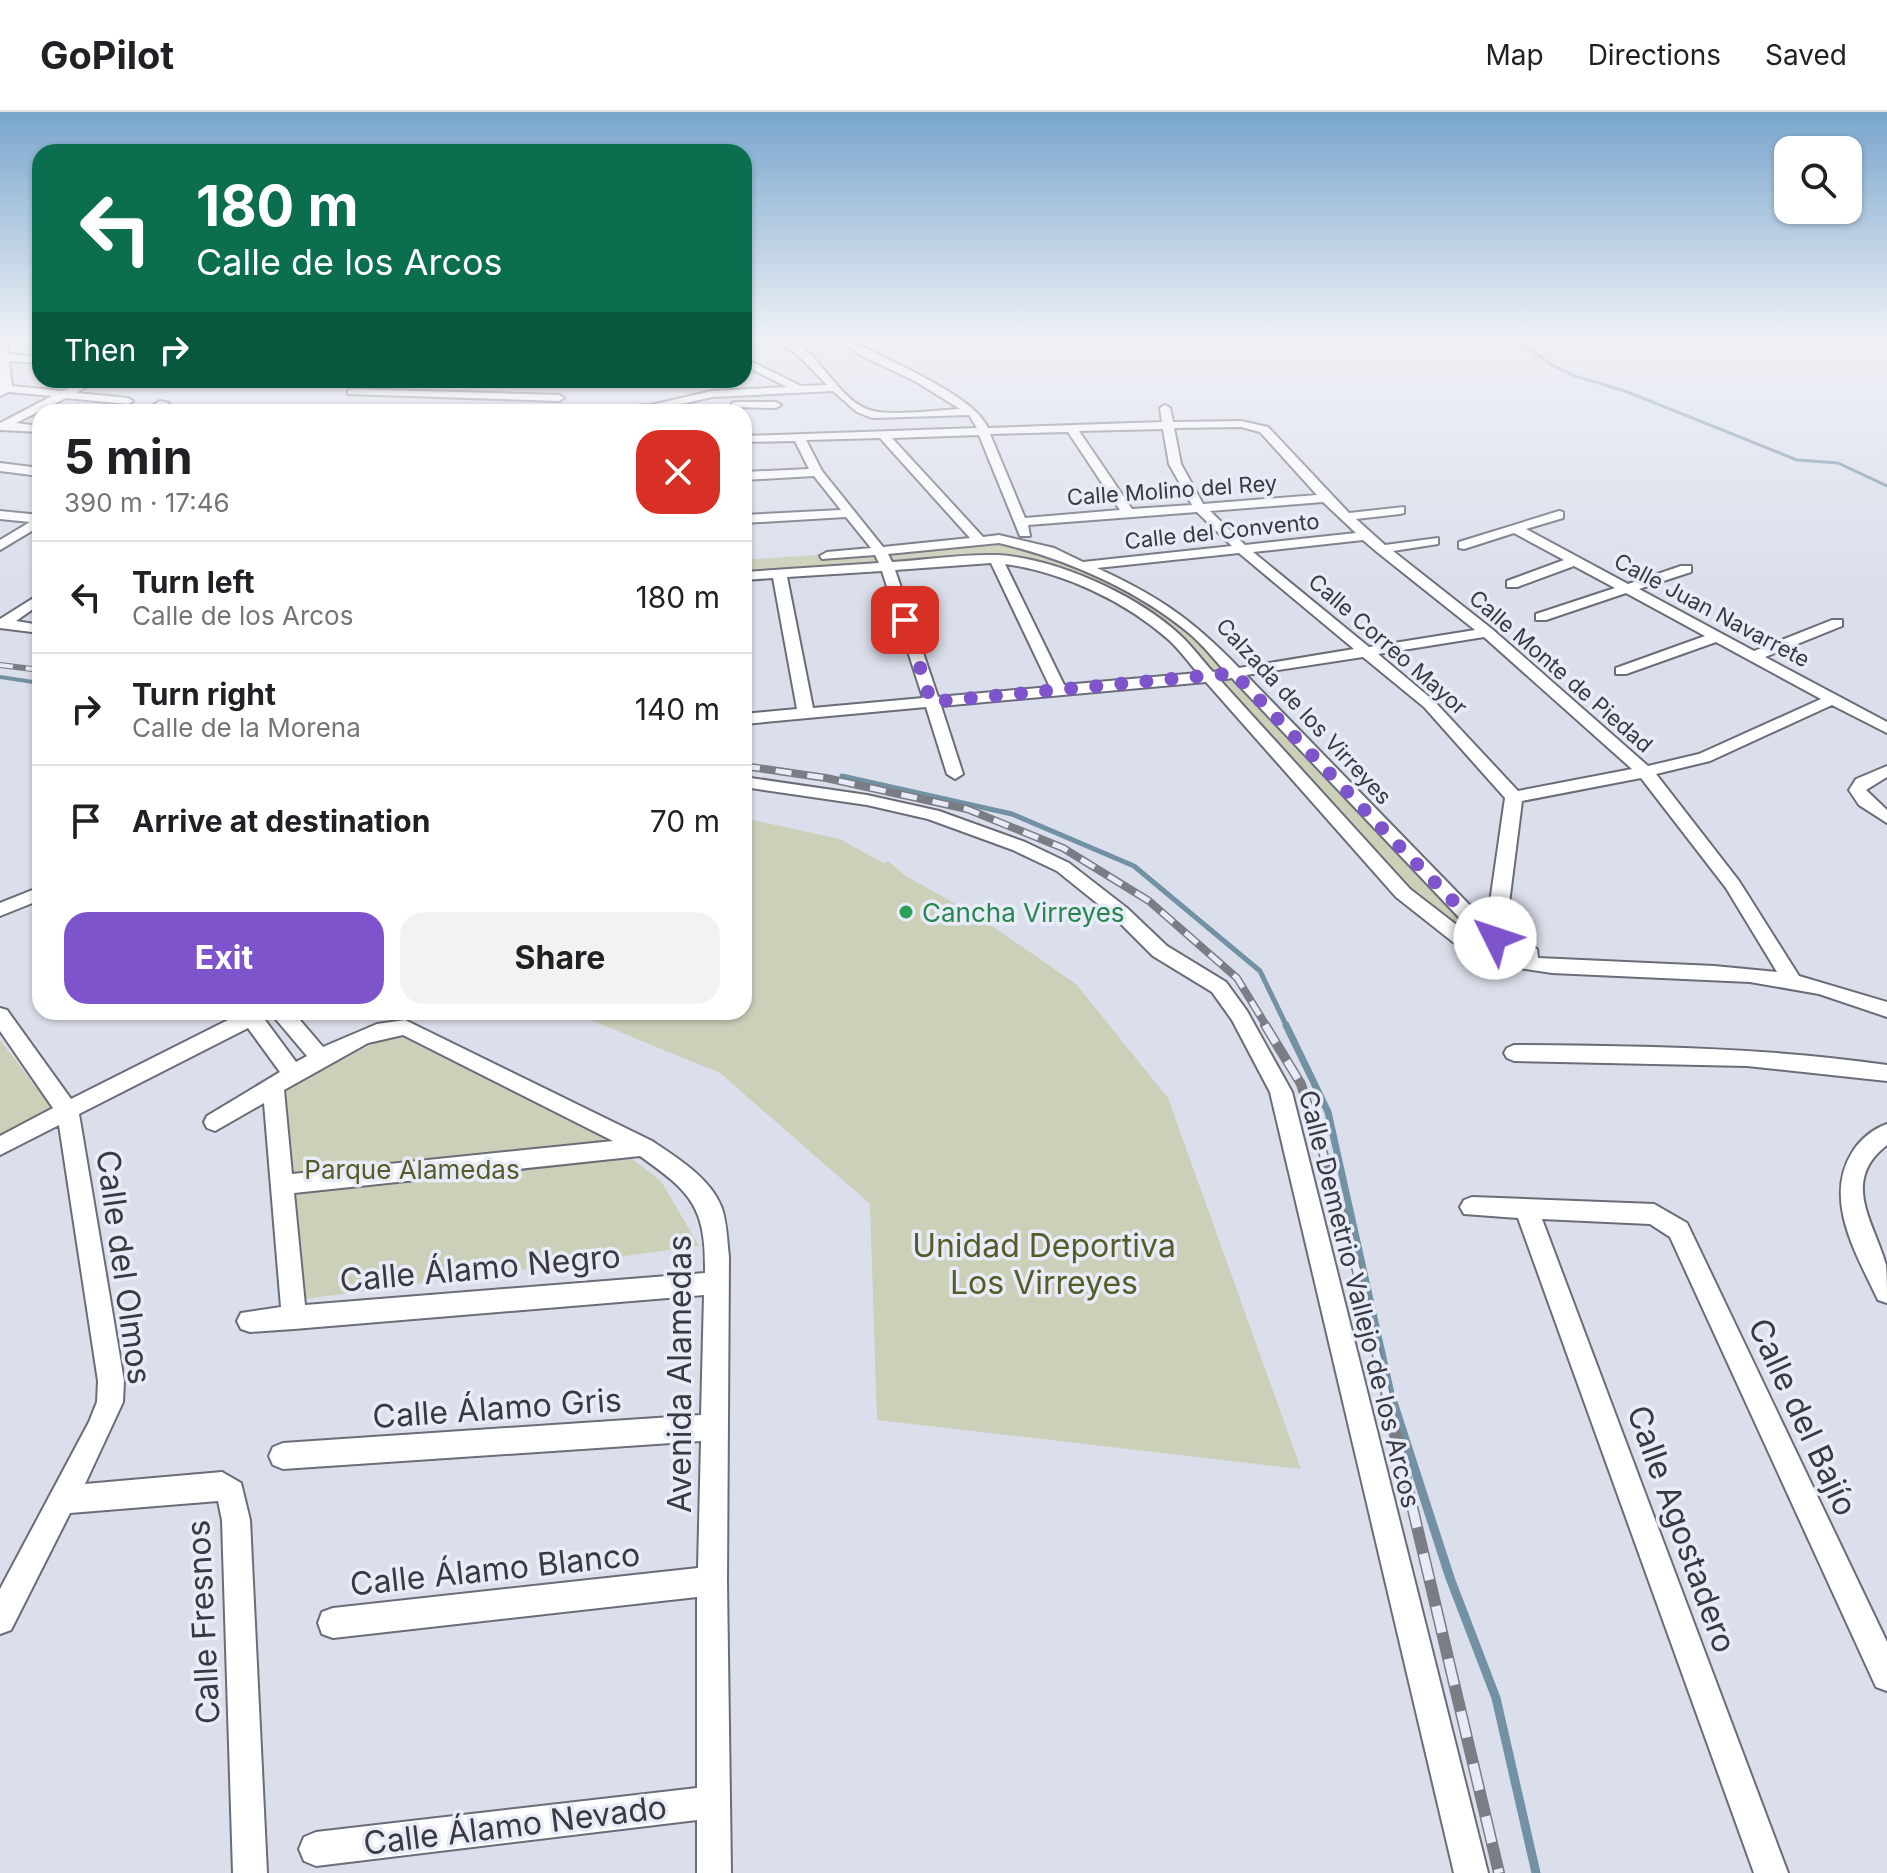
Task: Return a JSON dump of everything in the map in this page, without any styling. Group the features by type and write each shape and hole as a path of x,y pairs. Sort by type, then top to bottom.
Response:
{"street":[{"path":"976,418 1030,546"},
{"name":"Calle Correo Mayor","path":"1167,418 1175,464 1199,507 1243,550 1429,704 1514,797"},
{"name":"Calle Monte de Piedad","path":"1169,425 1241,424 1264,429 1344,517 1487,632 1645,772 1733,885 1791,979"},
{"path":"752,439 1169,425"},
{"path":"1,426 32,428"},
{"path":"1071,428 1129,514"},
{"path":"884,436 979,540"},
{"path":"799,437 817,472 883,558 955,774"},
{"path":"0,467 32,470"},
{"path":"752,476 817,472"},
{"name":"Calle Molino del Rey","path":"1021,522 1326,498"},
{"path":"1344,517 1400,510"},
{"path":"752,519 848,513"},
{"path":"0,515 32,522"},
{"path":"1464,545 1559,515"},
{"path":"0,546 32,527"},
{"name":"Calle Juan Navarrete","path":"1516,529 1887,727"},
{"name":"Calle del Convento","path":"1058,572 1083,566 1366,536"},
{"name":"Calzada de los Virreyes","path":"752,575 999,539 1030,546 1083,566 1138,592 1195,631 1478,926 1495,938 1560,965"},
{"path":"1382,549 1433,541"},
{"name":"Calzada de los Virreyes","path":"752,563 883,558 996,559 1033,564 1058,572 1124,602 1174,637 1403,893 1433,920 1471,944 1519,962 1791,979 1845,993 1887,1010"},
{"path":"996,559 1059,690"},
{"path":"1512,584 1574,561"},
{"path":"1541,617 1686,569"},
{"path":"779,573 806,714"},
{"path":"1,623 32,603"},
{"path":"1,623 32,628"},
{"path":"1752,657 1837,623"},
{"path":"752,718 1209,677 1487,632"},
{"path":"1621,671 1716,637"},
{"path":"1495,938 1514,797 1704,758 1832,699"},
{"path":"1887,771 1862,783 1857,790 1865,801 1887,818"},
{"name":"Calle Demetrio Vallejo de los Arcos","path":"752,783 867,800 933,815 1019,846 1063,867 1120,912 1160,951 1219,987 1240,1016 1281,1092 1471,1873"},
{"path":"0,910 32,896"},
{"name":"Calle del Olmos","path":"0,1015 68,1112 111,1381 110,1402 100,1428 0,1619"},
{"path":"0,1146 245,1020"},
{"path":"259,1020 283,1081 281,1185 294,1318"},
{"path":"288,1020 321,1058"},
{"name":"Avenida Alamedas","path":"215,1122 321,1058 385,1029 405,1027 644,1147 674,1168 710,1208 715,1233 716,1427 712,1581 714,1873"},
{"path":"1514,1053 1723,1055 1831,1064 1887,1073"},
{"path":"1887,1133 1864,1151 1851,1174 1851,1202 1863,1242 1887,1292"},
{"path":"281,1185 644,1147"},
{"path":"1472,1207 1526,1209"},
{"name":"Calle del Bajío","path":"1526,1209 1654,1214 1679,1230 1887,1676"},
{"name":"Calle Agostadero","path":"1526,1209 1771,1873"},
{"name":"Calle Álamo Negro","path":"250,1321 715,1283"},
{"name":"Calle Álamo Gris","path":"283,1456 716,1427"},
{"name":"Calle Fresnos","path":"62,1500 222,1486 231,1493 236,1520 250,1873"},
{"name":"Calle Álamo Blanco","path":"333,1623 712,1581"},
{"name":"Calle Álamo Nevado","path":"316,1849 714,1802"}],"green space":[{"path":"991,535 1051,550 1195,628 1230,668 1207,673 1174,636 1071,575 989,555 752,570 752,559 872,551"},
{"path":"1233,671 1483,926 1472,940 1439,922 1210,676"},
{"name":"Unidad Deportiva Los Virreyes","path":"752,820 840,839 883,863 888,861 906,876 979,917 1076,984 1168,1098 1301,1469 877,1420 870,1204 720,1073 591,1020 752,1020"},
{"name":"Parque Alamedas","path":"395,1032 603,1137 661,1181 699,1246 305,1299 286,1089"},
{"path":"0,1040 54,1110 0,1137"}],"waterway":[{"path":"1693,418 1797,460 1838,463 1887,486"},
{"path":"0,677 32,682"},
{"path":"842,776 1012,814 1134,866 1260,971 1287,1027"},
{"path":"1286,1025 1328,1112 1392,1398"},
{"path":"1391,1396 1450,1578 1496,1698 1536,1873"}],"railway":[{"path":"0,665 32,669"},
{"path":"752,767 826,778 967,809 1063,848 1149,901 1237,978 1267,1027"},
{"path":"1265,1025 1301,1084 1345,1222 1387,1398"},
{"path":"1386,1396 1499,1873"}],"place":[{"name":"Cancha Virreyes","path":"906,912"}],"route":[{"path":"905,620 931,702 1234,673 1399,846 1478,926 1495,938"}]}
